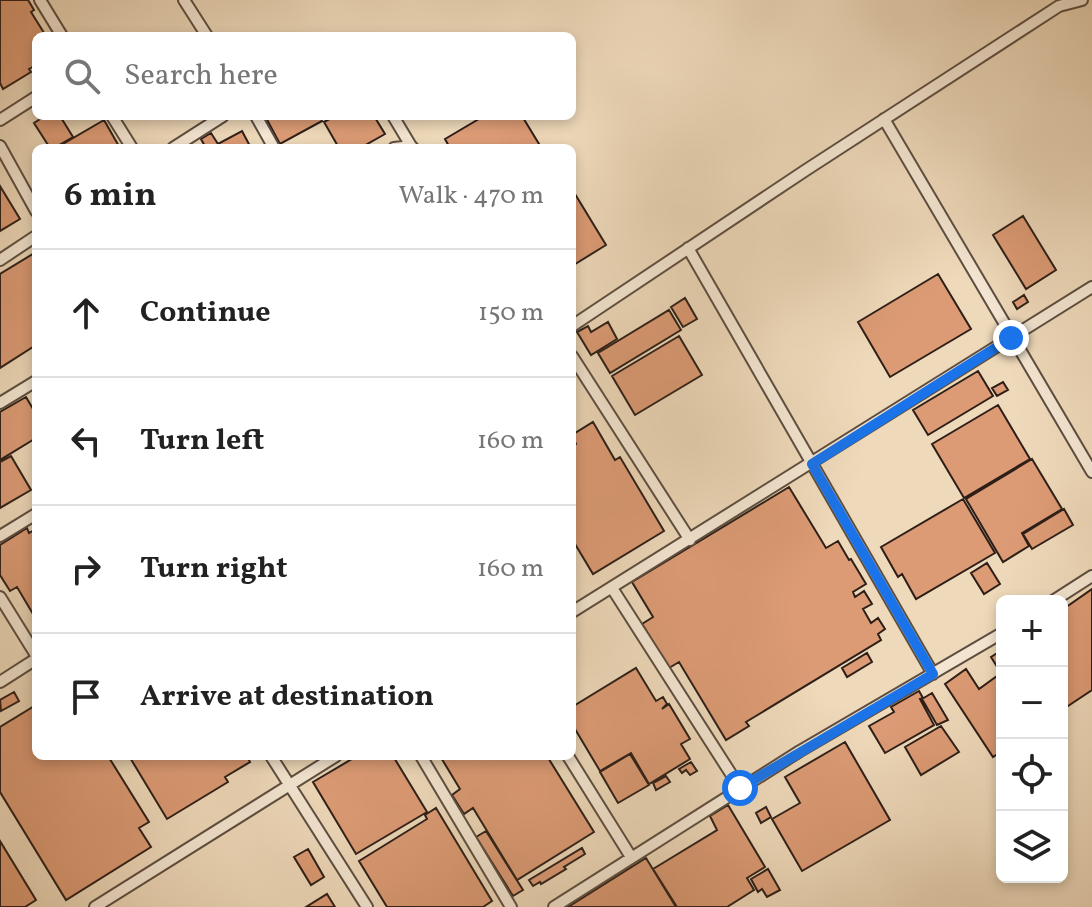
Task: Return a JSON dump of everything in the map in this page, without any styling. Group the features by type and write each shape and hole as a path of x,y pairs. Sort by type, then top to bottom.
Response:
{"street":[{"path":"40,0 60,32"},
{"path":"184,0 204,32"},
{"path":"576,323 1059,6 1082,0 1092,7"},
{"path":"0,120 32,100"},
{"path":"884,119 1092,472"},
{"path":"114,120 130,144"},
{"path":"179,144 217,120"},
{"path":"258,120 272,144"},
{"path":"395,120 410,144"},
{"path":"0,146 32,204"},
{"path":"0,260 32,239"},
{"path":"688,248 933,674"},
{"path":"576,610 1092,287"},
{"path":"576,362 690,540"},
{"path":"0,403 32,383"},
{"path":"0,536 32,516"},
{"path":"1062,595 1092,576"},
{"path":"612,588 740,788"},
{"path":"0,597 32,650"},
{"path":"554,907 740,788 996,637"},
{"path":"0,682 32,660"},
{"path":"273,760 367,907"},
{"path":"95,907 329,760"},
{"path":"423,760 511,907"},
{"path":"570,760 631,857"}],"building":[{"path":"0,0 28,0 34,10 31,12 44,32 32,32 31,72 3,89 0,83"},
{"path":"39,120 62,120 73,137 61,144 47,144 34,123"},
{"path":"104,120 118,144 63,144"},
{"path":"267,120 322,121 280,144"},
{"path":"376,120 385,134 368,144 337,144 324,122"},
{"path":"477,120 524,120 539,144 448,144 445,139"},
{"path":"242,131 249,144 218,144"},
{"path":"211,133 218,144 204,144 201,139"},
{"path":"0,186 20,219 0,231"},
{"path":"576,196 606,245 576,264"},
{"path":"1023,216 1056,270 1026,289 993,235"},
{"path":"32,254 32,348 0,368 0,274"},
{"path":"938,274 971,329 890,377 858,322"},
{"path":"1024,295 1028,302 1017,309 1013,302"},
{"path":"685,298 697,319 683,327 671,307"},
{"path":"669,310 681,330 610,373 598,353"},
{"path":"608,322 617,339 591,355 577,332 588,326 591,332"},
{"path":"679,336 702,375 635,415 612,376"},
{"path":"978,371 993,396 928,435 913,410"},
{"path":"1003,382 1008,390 997,396 992,388"},
{"path":"26,397 32,407 32,440 0,460 0,412"},
{"path":"998,405 1030,459 964,498 932,444"},
{"path":"593,422 615,460 620,457 664,531 593,574 576,546 576,433"},
{"path":"11,456 31,490 0,508 0,462"},
{"path":"1032,459 1062,509 1022,533 1029,546 1003,562 966,499"},
{"path":"789,487 826,548 838,541 851,559 866,584 853,592 855,597 864,591 872,604 863,609 871,623 878,618 885,629 878,634 881,640 746,722 749,726 726,740 679,662 669,668 642,624 653,617 632,582"},
{"path":"963,499 995,553 916,599 902,574 898,577 881,547"},
{"path":"1064,509 1073,525 1032,549 1023,534"},
{"path":"27,528 29,533 32,531 32,612 17,587 10,591 0,575 0,545"},
{"path":"987,563 1000,584 984,594 971,573"},
{"path":"1092,589 1092,690 1068,706 1068,667 1068,606"},
{"path":"867,653 872,662 847,677 842,668"},
{"path":"636,668 656,701 663,697 667,704 662,709 669,704 690,739 681,744 690,759 649,784 631,753 600,771 576,731 576,705"},
{"path":"966,669 979,689 996,677 996,755 993,757 945,684"},
{"path":"919,691 934,725 885,753 869,726 894,712 891,707"},
{"path":"14,692 19,701 1,711 0,700"},
{"path":"932,693 948,720 937,725 922,699"},
{"path":"32,707 32,760 110,760 149,822 139,828 151,847 66,900 0,792 0,727"},
{"path":"941,726 959,752 921,775 905,747"},
{"path":"845,742 890,820 802,871 772,819 800,803 785,777"},
{"path":"630,754 649,785 618,803 600,772"},
{"path":"131,760 249,760 225,777 228,782 167,819"},
{"path":"350,760 395,760 427,812 356,854 313,782"},
{"path":"442,760 549,760 594,832 517,880 473,808 464,814 452,795 460,789"},
{"path":"691,762 697,771 690,775 686,770 682,773 679,769"},
{"path":"666,776 670,782 656,790 653,783"},
{"path":"728,805 765,867 747,878 754,890 727,907 677,907 653,869 717,830 710,816"},
{"path":"766,807 771,817 761,823 756,813"},
{"path":"436,808 492,901 483,907 387,907 359,861 427,819 425,815"},
{"path":"486,831 523,890 513,896 476,837"},
{"path":"0,841 36,900 25,907 0,907"},
{"path":"582,848 585,854 564,867 566,869 533,886 529,880"},
{"path":"308,849 324,877 311,885 294,857"},
{"path":"646,858 676,907 568,907"},
{"path":"768,869 780,890 767,897 762,889 758,892 751,879"},
{"path":"327,894 335,907 306,907"}],"route":[{"path":"740,788 933,674 812,464 1011,338"}]}
